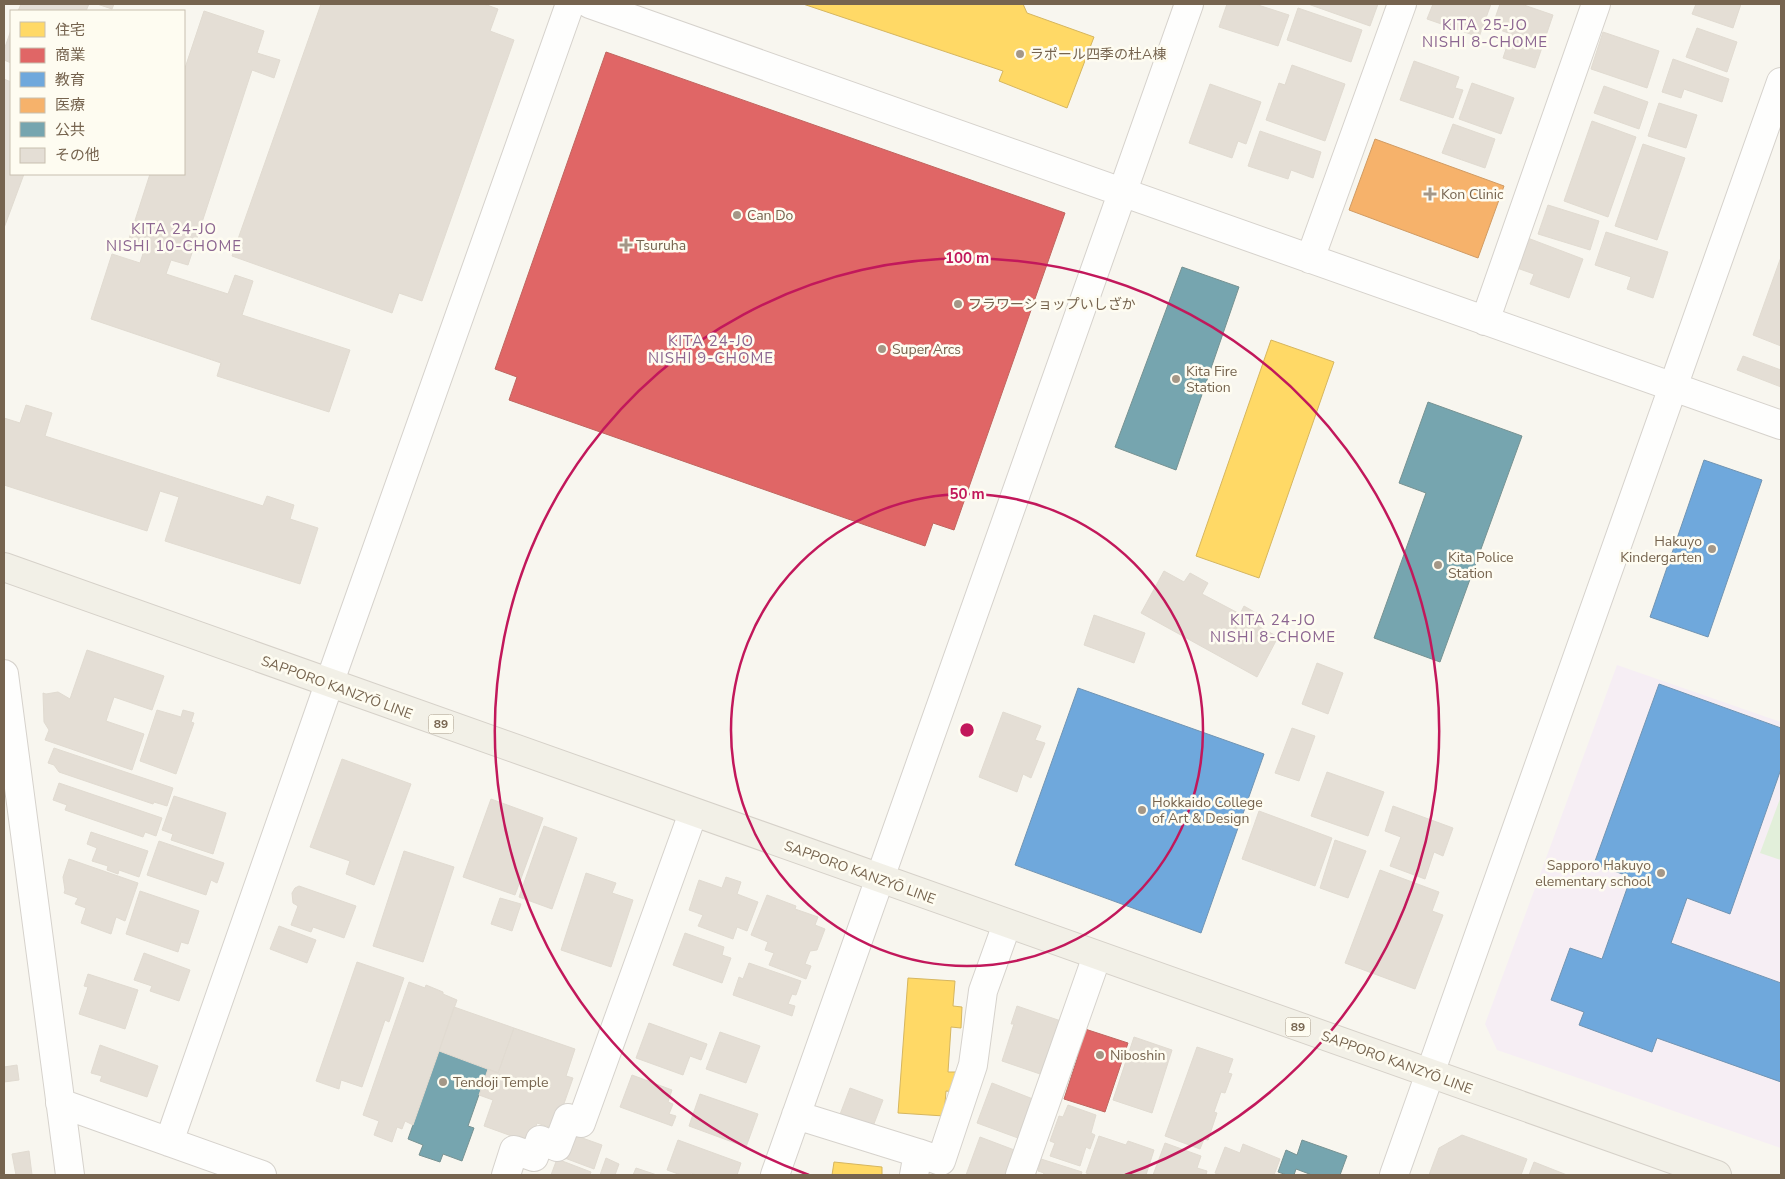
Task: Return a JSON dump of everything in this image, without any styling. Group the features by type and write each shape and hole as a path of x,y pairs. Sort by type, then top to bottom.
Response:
{"main road":[{"name":"SAPPORO KANZYŌ LINE","path":"4,567 1430,1074 1703,1173"}],"street":[{"path":"169,1142 570,4"},
{"path":"590,4 1781,425"},
{"path":"775,1175 1189,4"},
{"path":"1310,259 1402,4"},
{"path":"1485,321 1596,4"},
{"path":"1394,1175 1673,387 1771,144 1781,82"},
{"path":"4,674 14,844 60,1103 70,1175"},
{"path":"506,1175 514,1150 534,1157 540,1140 558,1147 568,1118 581,1123 693,813"},
{"path":"796,1116 916,1164 941,1160 973,1065 984,991 1007,924"},
{"path":"1020,1175 1098,956"},
{"path":"60,1103 262,1175"}],"shaded area":[{"name":"Sapporo Hakuyo elementary school","path":"1617,665 1781,722 1781,1148 1497,1050 1485,1024"}],"green space":[{"path":"1781,796 1781,860 1760,853"}],"building: 住宅":[{"name":"ラポール四季の杜A棟","path":"803,4 1023,4 1027,13 1094,37 1067,108 999,81 1003,71"},
{"path":"1271,340 1334,362 1259,578 1196,556"},
{"path":"908,978 955,981 953,1006 962,1007 961,1028 951,1027 948,1072 957,1072 955,1092 946,1091 944,1116 898,1113"},
{"path":"834,1162 882,1167 882,1175 832,1175"}],"building: 商業":[{"path":"606,52 1065,213 954,530 933,523 925,546 509,400 517,377 495,369"},
{"path":"1082,1028 1128,1043 1105,1112 1064,1099 1078,1056 1074,1055"}],"building: 教育":[{"path":"1704,460 1762,480 1708,637 1650,617"},
{"path":"1659,684 1781,728 1781,769 1730,914 1687,898 1671,943 1781,983 1781,1082 1657,1038 1652,1052 1579,1025 1584,1012 1551,1000 1570,948 1602,959 1631,877 1594,864"},
{"path":"1078,688 1264,754 1201,933 1015,865"}],"building: 医療":[{"path":"1375,139 1504,186 1478,258 1349,210"}],"building: 公共":[{"path":"1182,267 1239,287 1176,470 1115,447"},
{"name":"Kita Police Station","path":"1428,402 1522,436 1440,662 1374,638 1426,493 1399,483"},
{"path":"439,1051 488,1069 468,1126 474,1128 462,1161 443,1154 440,1162 419,1155 423,1145 408,1139"},
{"path":"1302,1140 1347,1156 1340,1175 1312,1175 1296,1169 1294,1175 1278,1172 1286,1150 1297,1155"}],"building: その他":[{"path":"21,4 89,4 86,10 18,10"},
{"path":"97,4 114,4 112,9"},
{"path":"321,4 484,4 498,9 490,31 514,40 422,301 399,293 392,313 232,256"},
{"path":"1227,4 1255,4 1289,15 1278,46 1219,27"},
{"path":"1308,4 1378,4 1370,26"},
{"path":"1433,4 1491,4 1479,37 1427,19"},
{"path":"1500,4 1521,4 1553,15 1535,68 1503,58 1511,34 1492,27"},
{"path":"1696,4 1741,4 1733,28 1692,14"},
{"path":"1298,8 1362,30 1351,62 1287,40"},
{"path":"204,11 264,31 257,53 280,60 274,78 252,70 188,265 171,260 166,274 228,294 235,275 253,281 242,315 350,350 329,412 217,376 221,363 91,319 112,254 140,263 146,244 129,239 150,175 185,175 185,68"},
{"path":"1697,28 1737,42 1727,72 1686,57"},
{"path":"1603,32 1659,51 1647,88 1591,69"},
{"path":"10,33 10,63 4,60 4,50"},
{"path":"1673,59 1729,79 1722,102 1684,89 1681,98 1662,92"},
{"path":"1414,61 1459,77 1455,88 1463,90 1453,118 1400,100"},
{"path":"1292,65 1345,84 1325,141 1266,120 1279,83 1285,85"},
{"path":"4,79 10,82 10,175 24,175 4,228"},
{"path":"1472,83 1514,98 1501,134 1459,119"},
{"path":"1210,84 1261,102 1246,144 1238,141 1232,158 1189,143"},
{"path":"1604,86 1648,102 1639,129 1594,113"},
{"path":"1659,103 1697,115 1686,148 1648,136"},
{"path":"1592,121 1636,137 1608,217 1564,201"},
{"path":"1453,124 1495,139 1485,168 1442,153"},
{"path":"1260,131 1321,152 1313,178 1291,170 1288,179 1248,166"},
{"path":"1643,144 1685,158 1657,240 1615,226"},
{"path":"1548,205 1599,221 1590,250 1538,234"},
{"path":"1606,232 1668,252 1653,298 1627,289 1631,277 1595,265"},
{"path":"1525,237 1583,259 1569,298 1530,284 1534,274 1514,267"},
{"path":"1781,257 1781,346 1753,335"},
{"path":"1743,356 1781,370 1781,387 1737,370"},
{"path":"26,405 52,413 45,436 263,506 267,496 294,505 290,519 318,528 300,584 165,541 179,497 160,491 147,531 4,485 4,418 20,423"},
{"path":"1164,571 1184,582 1190,573 1208,583 1202,594 1240,614 1244,606 1263,617 1258,626 1278,637 1257,677 1141,613"},
{"path":"1094,615 1145,633 1134,663 1084,645"},
{"path":"87,650 164,676 152,710 114,697 106,721 144,734 132,770 45,740 49,730 44,722 43,693 58,692 70,699"},
{"path":"1317,663 1343,673 1328,714 1302,704"},
{"path":"157,710 181,717 183,710 194,713 191,722 194,723 176,774 140,761"},
{"path":"1003,712 1041,726 1035,740 1045,743 1031,778 1023,774 1017,792 979,777"},
{"path":"1292,728 1315,736 1299,781 1275,773"},
{"path":"54,748 173,788 167,806 154,802 153,804 59,772 54,765 48,763"},
{"path":"342,759 411,784 374,885 346,874 350,861 310,847"},
{"path":"1327,772 1384,792 1368,836 1311,816"},
{"path":"59,783 162,818 156,836 145,832 143,837 65,810 67,805 53,800"},
{"path":"174,796 226,813 213,854 171,840 173,834 162,830"},
{"path":"491,799 543,818 515,895 463,877"},
{"path":"1393,806 1453,828 1443,856 1434,852 1425,879 1390,866 1401,837 1385,831"},
{"path":"1259,811 1332,838 1315,886 1242,859"},
{"path":"544,826 577,838 552,909 519,897"},
{"path":"91,832 148,851 139,877 119,870 118,874 107,870 108,866 92,861 97,848 87,844"},
{"path":"1335,840 1366,851 1348,898 1320,888"},
{"path":"159,841 224,863 217,883 211,880 206,895 147,875"},
{"path":"404,851 454,867 423,962 373,946"},
{"path":"69,859 138,883 125,921 116,917 111,934 81,923 86,908 75,904 78,898 64,893 63,877"},
{"path":"1380,870 1439,892 1432,911 1443,915 1415,989 1345,963"},
{"path":"586,873 616,883 612,893 633,900 611,967 561,950"},
{"path":"726,877 741,882 737,894 758,902 747,931 737,927 733,939 698,926 703,915 689,910 699,880 722,888"},
{"path":"299,886 356,906 344,938 313,927 311,932 291,925 298,906 293,903 292,893"},
{"path":"140,891 199,911 188,944 181,942 178,952 126,934"},
{"path":"767,895 796,906 795,909 818,917 815,925 825,929 817,950 810,951 805,964 811,966 806,979 769,965 774,953 765,950 768,942 751,935"},
{"path":"500,898 521,904 512,931 491,924"},
{"path":"279,926 316,940 307,963 270,949"},
{"path":"685,933 724,947 722,955 731,958 722,983 673,965"},
{"path":"144,953 190,970 179,1001 150,991 152,986 134,980"},
{"path":"357,962 404,978 389,1022 385,1020 362,1087 341,1080 339,1089 316,1081"},
{"path":"749,963 801,981 796,995 792,994 788,1004 795,1006 792,1016 733,995 739,977 743,979"},
{"path":"88,974 138,990 125,1029 79,1014 88,987 84,986"},
{"path":"409,982 425,988 426,985 457,1000 413,1125 405,1121 402,1129 397,1127 392,1142 374,1135 379,1121 363,1115"},
{"path":"1017,1006 1061,1021 1043,1075 1002,1061 1014,1024 1011,1024"},
{"path":"454,1007 514,1028 498,1073 439,1051"},
{"path":"649,1023 707,1044 701,1060 690,1056 683,1075 636,1058"},
{"path":"514,1028 575,1049 566,1076 573,1078 555,1129 537,1123 531,1143 484,1126 493,1100 479,1095 488,1069 498,1073"},
{"path":"720,1032 760,1046 746,1083 706,1069"},
{"path":"1134,1037 1172,1050 1152,1113 1113,1100"},
{"path":"100,1045 158,1066 147,1097 100,1081 102,1076 91,1073"},
{"path":"1197,1047 1233,1059 1228,1073 1232,1074 1225,1093 1221,1092 1214,1112 1217,1113 1208,1140 1204,1139 1200,1149 1165,1136"},
{"path":"17,1065 19,1080 4,1082 4,1067"},
{"path":"632,1075 672,1090 668,1102 673,1104 669,1114 676,1116 672,1126 620,1107"},
{"path":"992,1083 1033,1099 1018,1138 977,1123"},
{"path":"850,1088 883,1100 872,1129 839,1117"},
{"path":"700,1094 758,1114 746,1147 689,1126"},
{"path":"1068,1105 1096,1115 1091,1133 1095,1135 1090,1149 1086,1147 1080,1166 1050,1156 1055,1143 1050,1141 1059,1116 1063,1117"},
{"path":"574,1135 602,1145 594,1169 562,1157"},
{"path":"1462,1135 1527,1159 1521,1175 1429,1175 1439,1148"},
{"path":"1099,1136 1126,1145 1128,1141 1154,1150 1146,1175 1092,1175 1086,1173"},
{"path":"980,1137 1017,1151 1009,1175 966,1175"},
{"path":"678,1140 741,1163 737,1175 697,1175 691,1173 690,1175 681,1175 667,1170"},
{"path":"1165,1143 1201,1156 1197,1168 1207,1171 1206,1175 1153,1175"},
{"path":"1243,1144 1280,1159 1274,1175 1220,1175 1215,1173 1225,1147 1240,1153"},
{"path":"29,1151 32,1175 16,1175 12,1154"},
{"path":"606,1158 619,1164 615,1175 600,1175"},
{"path":"557,1159 591,1172 590,1175 551,1175"},
{"path":"1041,1159 1082,1172 1081,1175 1043,1175 1044,1173 1038,1171"},
{"path":"1534,1162 1567,1175 1529,1175"},
{"path":"636,1168 657,1175 633,1175"}],"place":[{"name":"ラポール四季の杜A棟","path":"1020,54"},
{"name":"Kon Clinic","path":"1430,194"},
{"name":"Can Do","path":"737,215"},
{"name":"Tsuruha","path":"626,245"},
{"name":"フラワーショップいしざか","path":"958,304"},
{"name":"Super Arcs","path":"882,349"},
{"name":"Kita Fire Station","path":"1176,379"},
{"name":"Hakuyo Kindergarten","path":"1712,549"},
{"name":"Kita Police Station","path":"1438,565"},
{"name":"Hokkaido College of Art & Design","path":"1142,810"},
{"name":"Sapporo Hakuyo elementary school","path":"1661,873"},
{"name":"Niboshin","path":"1100,1055"},
{"name":"Tendoji Temple","path":"443,1082"}],"district":[{"name":"KITA 25-JO NISHI 8-CHOME","path":"1485,34"},
{"name":"KITA 24-JO NISHI 10-CHOME","path":"174,238"},
{"name":"KITA 24-JO NISHI 9-CHOME","path":"711,350"},
{"name":"KITA 24-JO NISHI 8-CHOME","path":"1273,628"}]}
